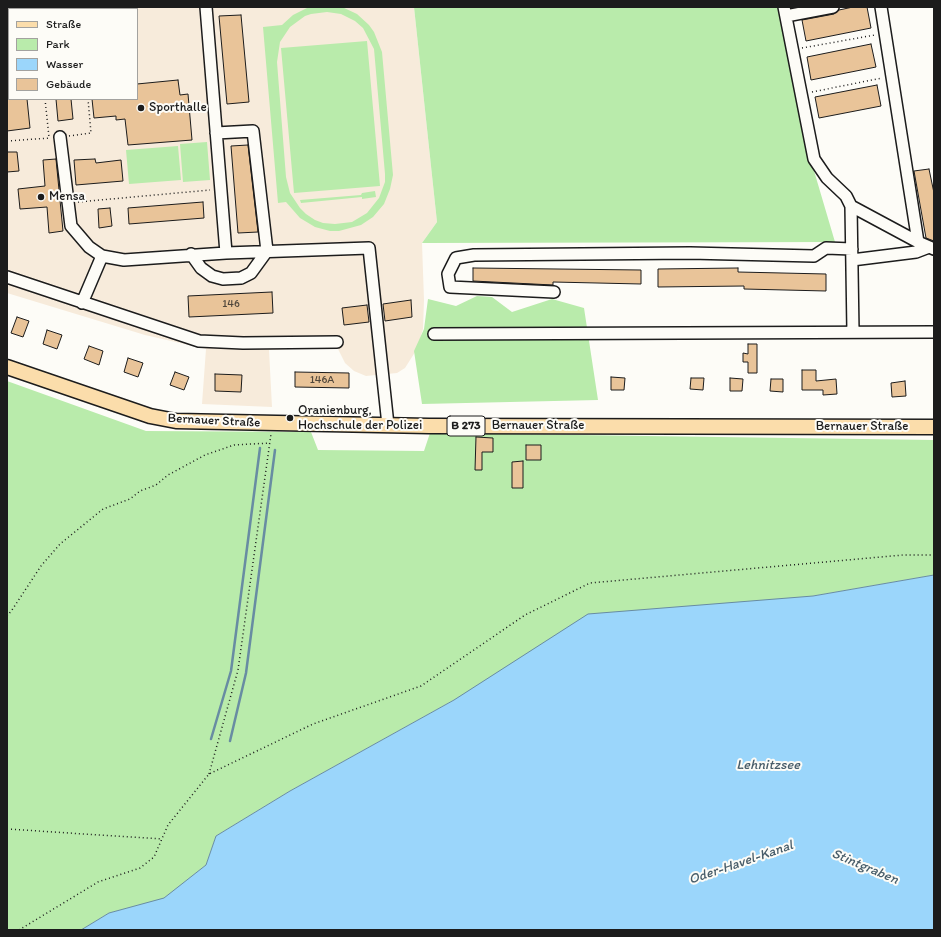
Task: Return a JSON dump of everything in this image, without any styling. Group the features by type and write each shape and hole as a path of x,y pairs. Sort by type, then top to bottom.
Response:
{"main road":[{"name":"Bernauer Straße","path":"7,366 150,416 176,421 388,425 934,427"}],"lane":[{"path":"206,7 226,253"},
{"path":"833,7 785,12 814,159 827,178 846,196 852,206 931,248"},
{"path":"881,7 918,242"},
{"path":"191,254 201,268 212,276 223,279 241,278 250,273 267,252 253,131 216,133"},
{"path":"55,137 72,226 89,247 102,256 124,260 191,254 369,248 388,425"},
{"path":"852,206 853,332"},
{"path":"554,292 450,287 448,274 456,258 474,255 690,253 814,256 826,248 852,249"},
{"path":"852,260 916,252 931,248"},
{"path":"82,303 102,256"},
{"path":"7,277 199,341 243,343 337,342"},
{"path":"434,334 934,332"}],"path":[{"path":"792,50 886,33"},
{"path":"801,94 892,76"},
{"path":"46,100 55,137"},
{"path":"7,141 91,133 88,100"},
{"path":"68,203 221,189"},
{"path":"19,930 98,882 140,868 154,857 168,825 209,774 238,670 272,423"},
{"path":"7,616 41,566 60,544 102,509 130,499 140,491 156,485 168,475 205,455 234,445 270,443"},
{"path":"209,774 313,724 422,686 525,615 590,583 903,555 934,555"},
{"path":"7,829 162,839"}],"shaded area":[{"path":"7,7 414,7 437,222 422,243 424,300 423,329 417,349 405,368 397,373 366,376 354,371 345,363 337,347 269,350 272,407 202,404 206,349 145,335 7,293"}],"green space":[{"path":"309,7 342,7 357,14 369,25 374,32 382,52 393,175 390,189 384,204 373,217 361,225 339,231 330,231 315,227 300,218 286,202 278,203 263,27 282,25 293,15","holes":["327,12 341,14 355,21 363,28 374,49 385,182 379,198 367,213 352,222 335,224 323,223 306,214 290,193 286,177 277,62 280,42 290,27 305,16 311,14"]},
{"path":"414,7 779,7 812,164 835,242 422,243 437,222"},
{"path":"367,41 380,186 294,193 281,48"},
{"path":"207,142 210,180 183,182 180,144"},
{"path":"178,146 181,180 129,184 126,150"},
{"path":"375,191 376,197 362,199 362,197 301,203 300,200 361,195 362,193"},
{"path":"477,296 492,297 512,312 552,299 584,308 598,400 422,404 414,351 424,329 428,299 456,306"},
{"path":"7,381 146,431 311,432 318,450 424,451 430,433 934,440 934,575 813,596 454,700 290,791 216,836 206,865 164,899 109,913 81,930 7,930"}],"water":[{"name":"Lehnitzsee","path":"934,575 934,930 81,930 109,913 164,898 206,865 216,836 290,791 454,700 588,614 813,596"}],"building":[{"path":"853,7 867,7 871,28 806,41 802,20 834,14 839,10"},
{"path":"241,15 249,102 227,104 219,16"},
{"path":"871,44 876,67 811,80 807,57"},
{"name":"Sporthalle","path":"178,80 180,95 188,94 192,140 128,145 125,119 116,120 116,116 94,118 92,100 138,100 138,84"},
{"path":"877,85 881,106 819,118 815,97"},
{"path":"7,99 27,100 30,128 7,131"},
{"path":"56,100 71,100 73,119 58,121"},
{"path":"248,145 258,232 238,233 231,146"},
{"path":"7,152 17,152 19,171 7,172"},
{"name":"Mensa","path":"56,159 63,231 49,233 47,207 20,209 18,189 45,186 43,160"},
{"path":"95,159 96,163 121,160 123,181 76,185 74,160"},
{"path":"929,169 934,193 934,241 926,238 914,171"},
{"path":"203,202 204,218 129,224 128,208"},
{"path":"110,208 112,226 99,228 98,209"},
{"path":"473,268 641,270 641,284 553,282 553,285 473,281"},
{"path":"738,268 738,272 826,274 826,291 744,289 744,286 658,287 658,269"},
{"path":"272,292 273,313 189,317 188,296"},
{"path":"411,300 412,317 385,321 383,304"},
{"path":"367,305 369,322 344,325 342,308"},
{"path":"17,317 29,321 23,337 11,333"},
{"path":"47,330 62,335 57,349 43,344"},
{"path":"748,344 757,344 757,373 748,373 748,362 743,362 743,353 748,354"},
{"path":"89,346 103,351 99,365 84,359"},
{"path":"128,358 143,363 138,377 124,372"},
{"path":"802,370 816,370 816,381 836,379 837,394 823,395 823,390 802,390"},
{"path":"175,372 189,377 184,390 170,385"},
{"path":"295,372 349,373 349,388 295,387"},
{"path":"215,374 242,375 241,392 215,391"},
{"path":"611,377 625,378 624,390 611,390"},
{"path":"691,378 704,378 703,390 690,389"},
{"path":"730,378 743,379 742,391 730,391"},
{"path":"771,379 783,379 783,392 770,391"},
{"path":"905,381 906,396 892,397 891,383"},
{"path":"476,437 493,438 493,452 482,452 482,470 475,470"},
{"path":"526,445 541,445 541,460 526,460"},
{"path":"523,461 523,488 512,488 512,462"}],"waterway":[{"path":"211,739 231,671 260,448"},
{"path":"230,741 246,673 275,450"}],"place":[{"name":"Sporthalle","path":"141,108"},
{"name":"Mensa","path":"41,197"},
{"name":"Oranienburg, Hochschule der Polizei","path":"290,418"}],"water label":[{"name":"Oder-Havel-Kanal","path":"741,863"},
{"name":"Stintgraben","path":"865,867"}]}
